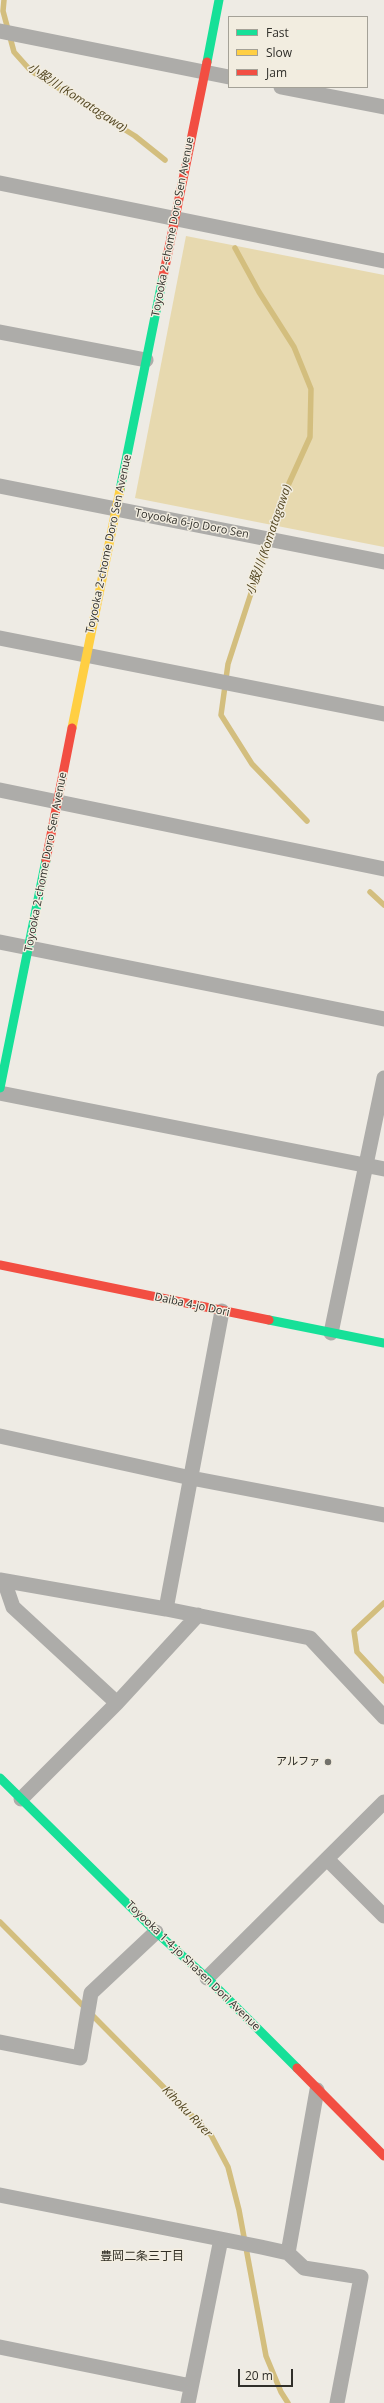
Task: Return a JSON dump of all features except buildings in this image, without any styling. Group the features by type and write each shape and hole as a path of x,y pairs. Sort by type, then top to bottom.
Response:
{"street":[{"name":"Toyooka 2-chome Doro Sen Avenue","path":"0,1088 219,0"},
{"path":"0,32 228,77"},
{"path":"286,88 384,107"},
{"path":"0,183 384,261"},
{"path":"0,332 146,360"},
{"name":"Toyooka 6-jo Doro Sen","path":"0,486 384,562"},
{"path":"0,638 384,714"},
{"path":"0,790 384,869"},
{"path":"0,942 384,1019"},
{"path":"331,1332 384,1078"},
{"path":"0,1093 384,1169"},
{"name":"Daiba 4-jo Dori","path":"0,1265 384,1343"},
{"path":"166,1609 222,1311"},
{"path":"0,1436 190,1478 384,1515"},
{"path":"2,1580 198,1615 310,1638 384,1717"},
{"path":"2,1580 13,1607 117,1703"},
{"path":"21,1799 117,1703 198,1615"},
{"name":"Toyooka 1-4-jo Shasen Dori Avenue","path":"0,1778 156,1932 207,1978 384,2156"},
{"path":"207,1978 384,1802"},
{"path":"327,1859 384,1916"},
{"path":"0,2042 80,2058 91,1993 156,1932"},
{"path":"288,2253 317,2090"},
{"path":"0,2195 288,2253 304,2268 361,2277 337,2403"},
{"path":"188,2403 226,2240"},
{"path":"0,2348 191,2386"}],"shaded area":[{"path":"186,236 384,275 384,547 135,498"}],"waterway":[{"name":"小股川 (Komatagawa)","path":"4,0 3,11 14,52 31,71 135,136 165,160"},
{"name":"小股川 (Komatagawa)","path":"235,248 259,292 294,347 311,389 310,437 281,501 228,664 221,715 252,764 307,821"},
{"name":"小股川 (Komatagawa)","path":"370,892 384,905"},
{"name":"小股川 (Komatagawa)","path":"384,1603 354,1631 357,1652 384,1681"},
{"name":"Kihoku River","path":"0,1922 211,2135 228,2167 239,2210 266,2356 281,2392 288,2403"}],"traffic: fast":[{"path":"207,62 219,0"},
{"path":"120,490 163,277"},
{"path":"0,1088 46,860"},
{"path":"269,1320 384,1343"},
{"path":"0,1778 156,1932 207,1978 297,2068"}],"traffic: slow":[{"path":"72,728 120,490"}],"traffic: jam":[{"path":"163,277 207,62"},
{"path":"46,860 72,728"},
{"path":"0,1265 269,1320"},
{"path":"297,2068 384,2156"}],"place":[{"name":"アルファ","path":"328,1762"}],"district":[{"name":"豊岡二条三丁目","path":"142,2257"}]}
